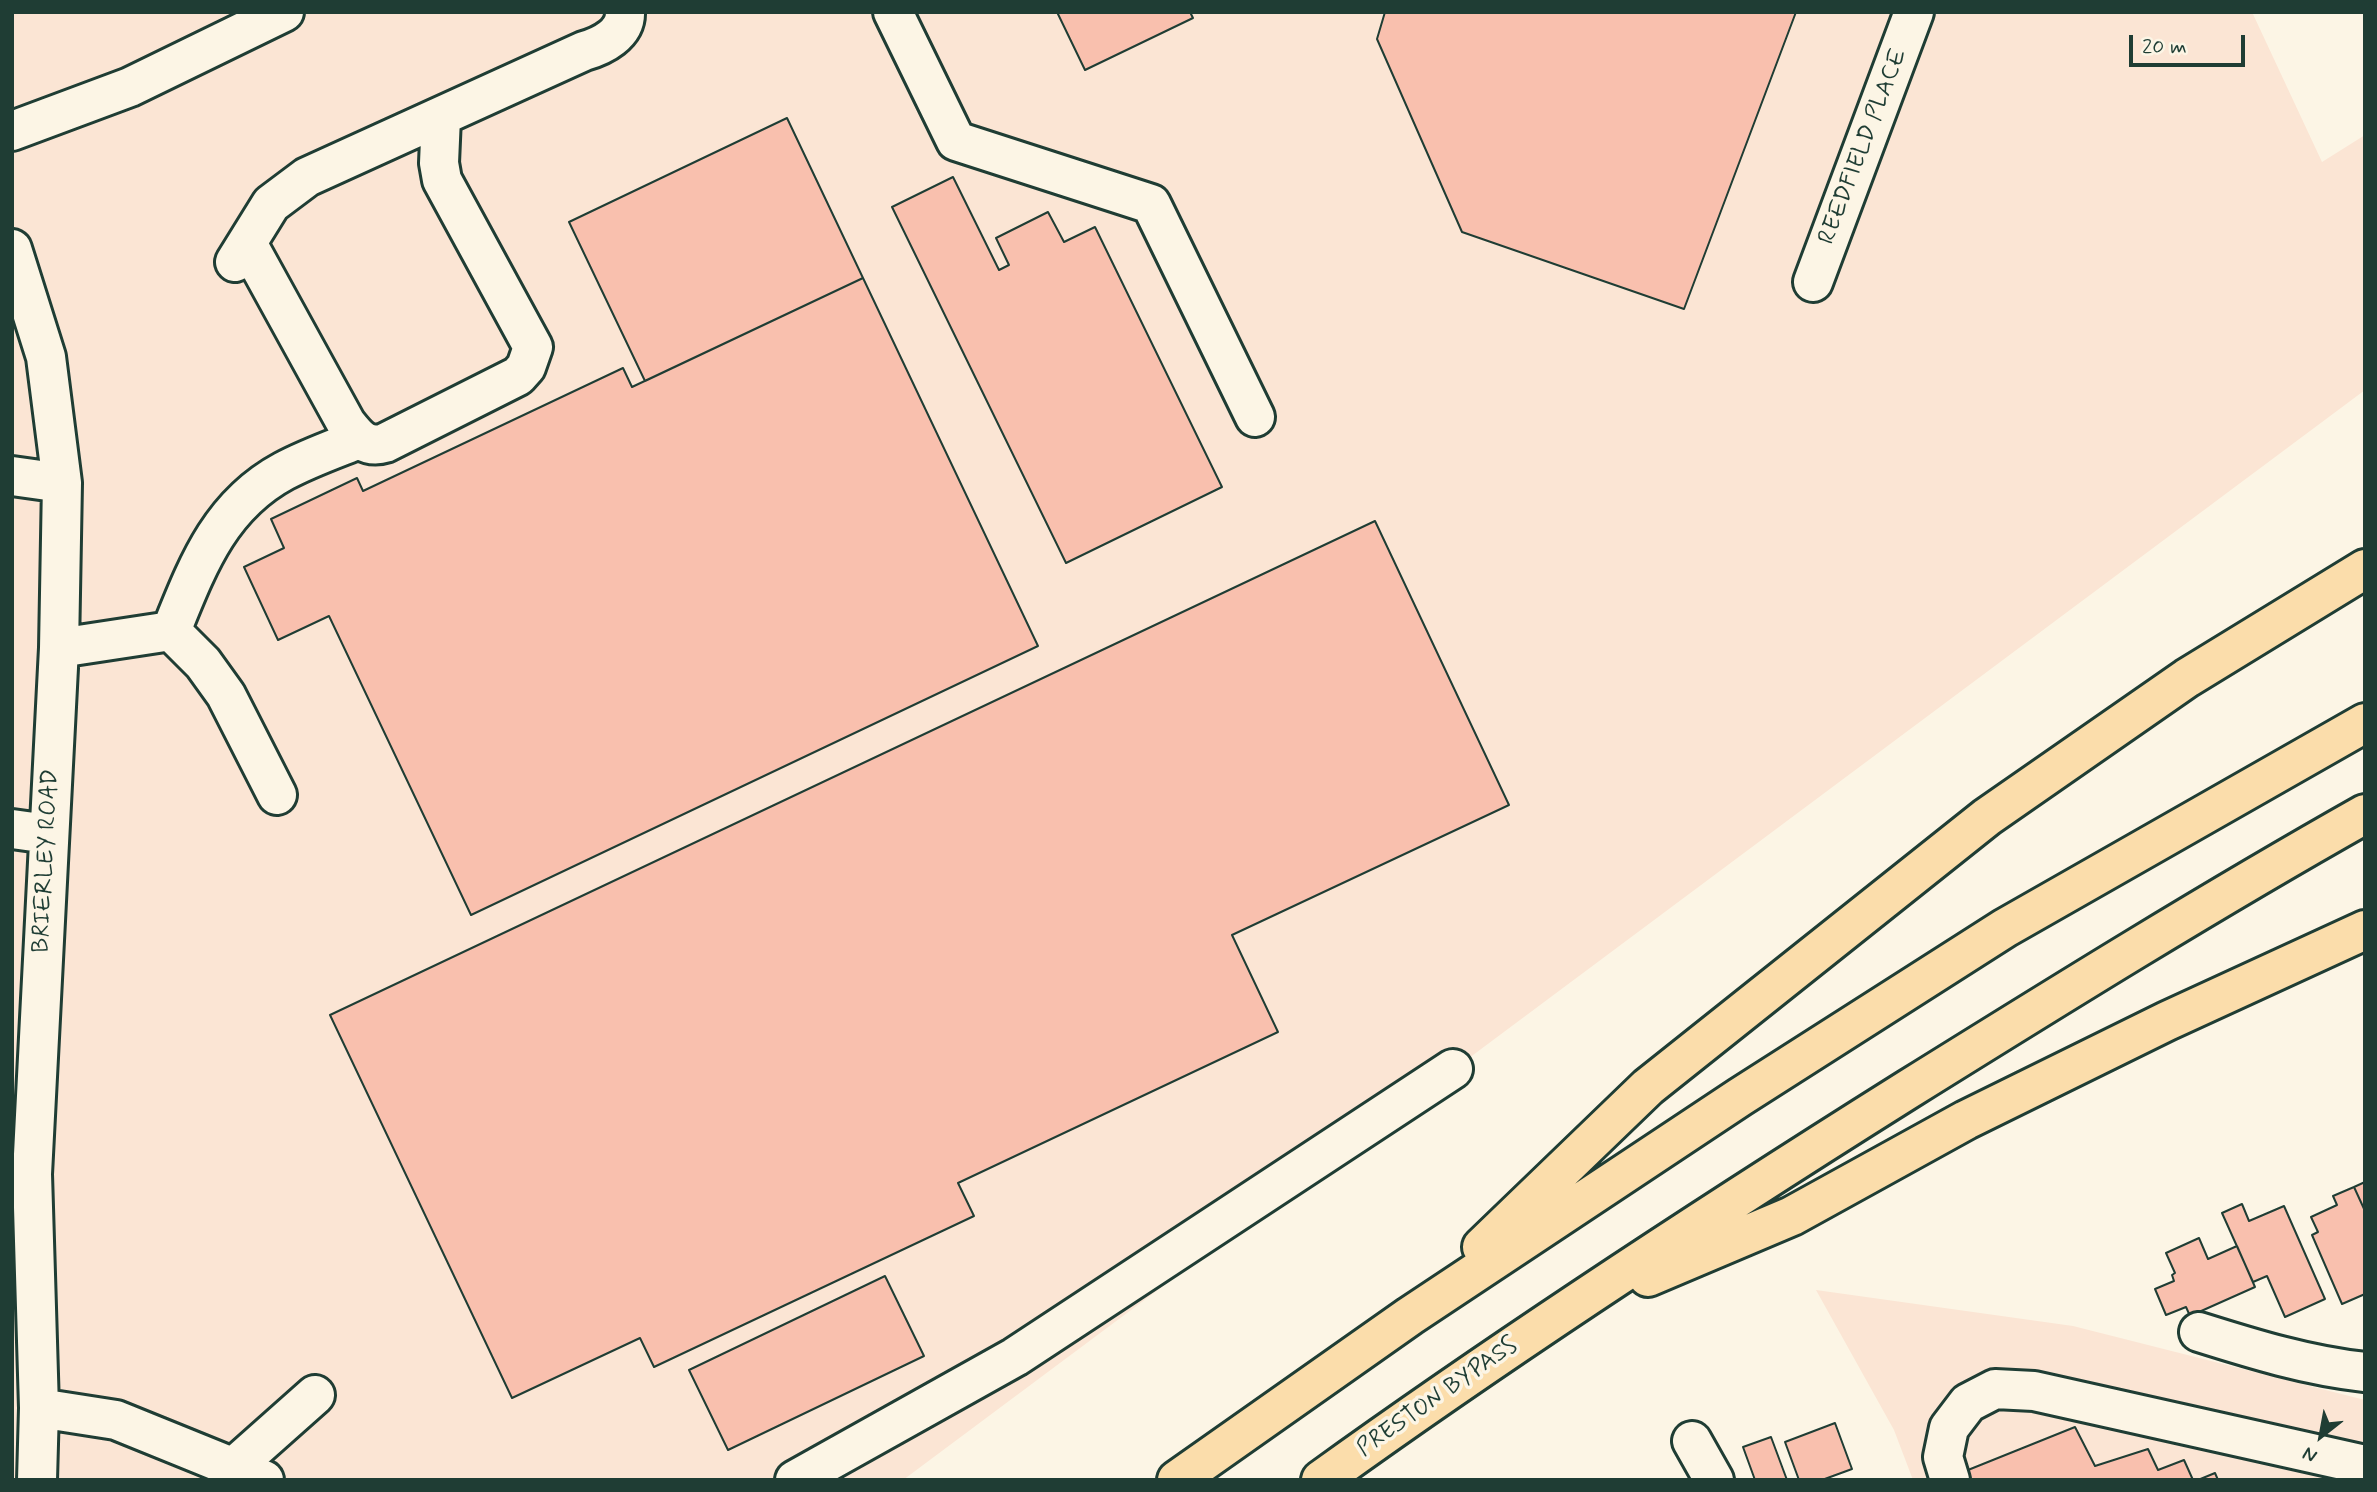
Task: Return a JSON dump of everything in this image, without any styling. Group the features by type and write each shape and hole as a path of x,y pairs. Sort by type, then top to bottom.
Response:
{"highway":[{"path":"1410,1316 1648,1087 1987,817 2187,678 2365,569"},
{"path":"1177,1480 1410,1316 1741,1097 2005,928 2365,723"},
{"path":"1556,1317 1749,1189 2039,1008 2246,881 2365,814"},
{"path":"1556,1317 1792,1216 1966,1120 2167,1021 2365,930"},
{"name":"PRESTON BYPASS","path":"1321,1480 1556,1317"}],"street":[{"path":"12,131 130,87 284,12"},
{"path":"441,117 439,163 442,180 533,347 526,367 518,376 385,443 376,446 366,444 346,423 241,253 271,204 307,177 584,51 600,47 619,32 625,12"},
{"path":"893,12 956,141 1151,204 1255,417"},
{"name":"REEDFIELD PLACE","path":"1813,282 1914,12"},
{"name":"BRIERLEY ROAD","path":"12,249 46,357 62,483 59,648 30,832 32,1174 39,1408 37,1480"},
{"path":"171,631 201,559 234,510 284,471 359,439"},
{"path":"12,476 62,483"},
{"path":"59,648 171,631"},
{"path":"171,631 203,663 221,687 276,795"},
{"path":"795,1480 1015,1357 1454,1069"},
{"path":"2199,1332 2302,1361 2365,1372"},
{"path":"1950,1480 1943,1457 1948,1428 1968,1403 1995,1389 2034,1391 2365,1465"},
{"path":"39,1408 116,1420 249,1474 315,1395"},
{"path":"1692,1441 1714,1480"}],"shaded area":[{"path":"12,12 2252,12 2322,162 2365,135 2365,390 903,1480 12,1480"},
{"path":"1816,1290 2073,1326 2365,1400 2365,1480 1913,1480 1894,1430"}],"building":[{"path":"1057,12 1190,12 1193,18 1085,70"},
{"path":"1385,12 1796,12 1684,309 1462,232 1377,39"},
{"path":"787,118 863,278 645,381 569,222"},
{"path":"953,177 999,270 1009,265 996,238 1048,212 1064,242 1095,227 1222,487 1066,563 892,207"},
{"path":"863,278 1038,646 471,915 329,616 278,640 244,567 284,548 271,519 357,478 363,491 623,368 632,387"},
{"path":"1375,521 1509,805 1232,935 1278,1032 958,1183 974,1216 654,1367 640,1338 512,1398 330,1015"},
{"path":"2365,1182 2365,1211 2354,1187"},
{"path":"2354,1187 2365,1211 2365,1294 2342,1304 2312,1235 2318,1232 2311,1217 2337,1205 2333,1196"},
{"path":"2242,1204 2249,1221 2284,1206 2325,1299 2285,1317 2267,1276 2253,1282 2222,1213"},
{"path":"2199,1238 2208,1259 2237,1246 2255,1287 2190,1316 2186,1307 2166,1315 2155,1289 2174,1281 2172,1275 2175,1273 2166,1253"},
{"path":"885,1276 924,1356 728,1450 689,1370"},
{"path":"1835,1423 1852,1469 1822,1480 1799,1480 1785,1442"},
{"path":"2075,1427 2095,1466 2148,1449 2158,1470 2184,1460 2193,1480 1971,1480 1968,1470"},
{"path":"1771,1437 1787,1480 1755,1480 1743,1447"},
{"path":"2215,1473 2218,1480 2198,1480"}]}
